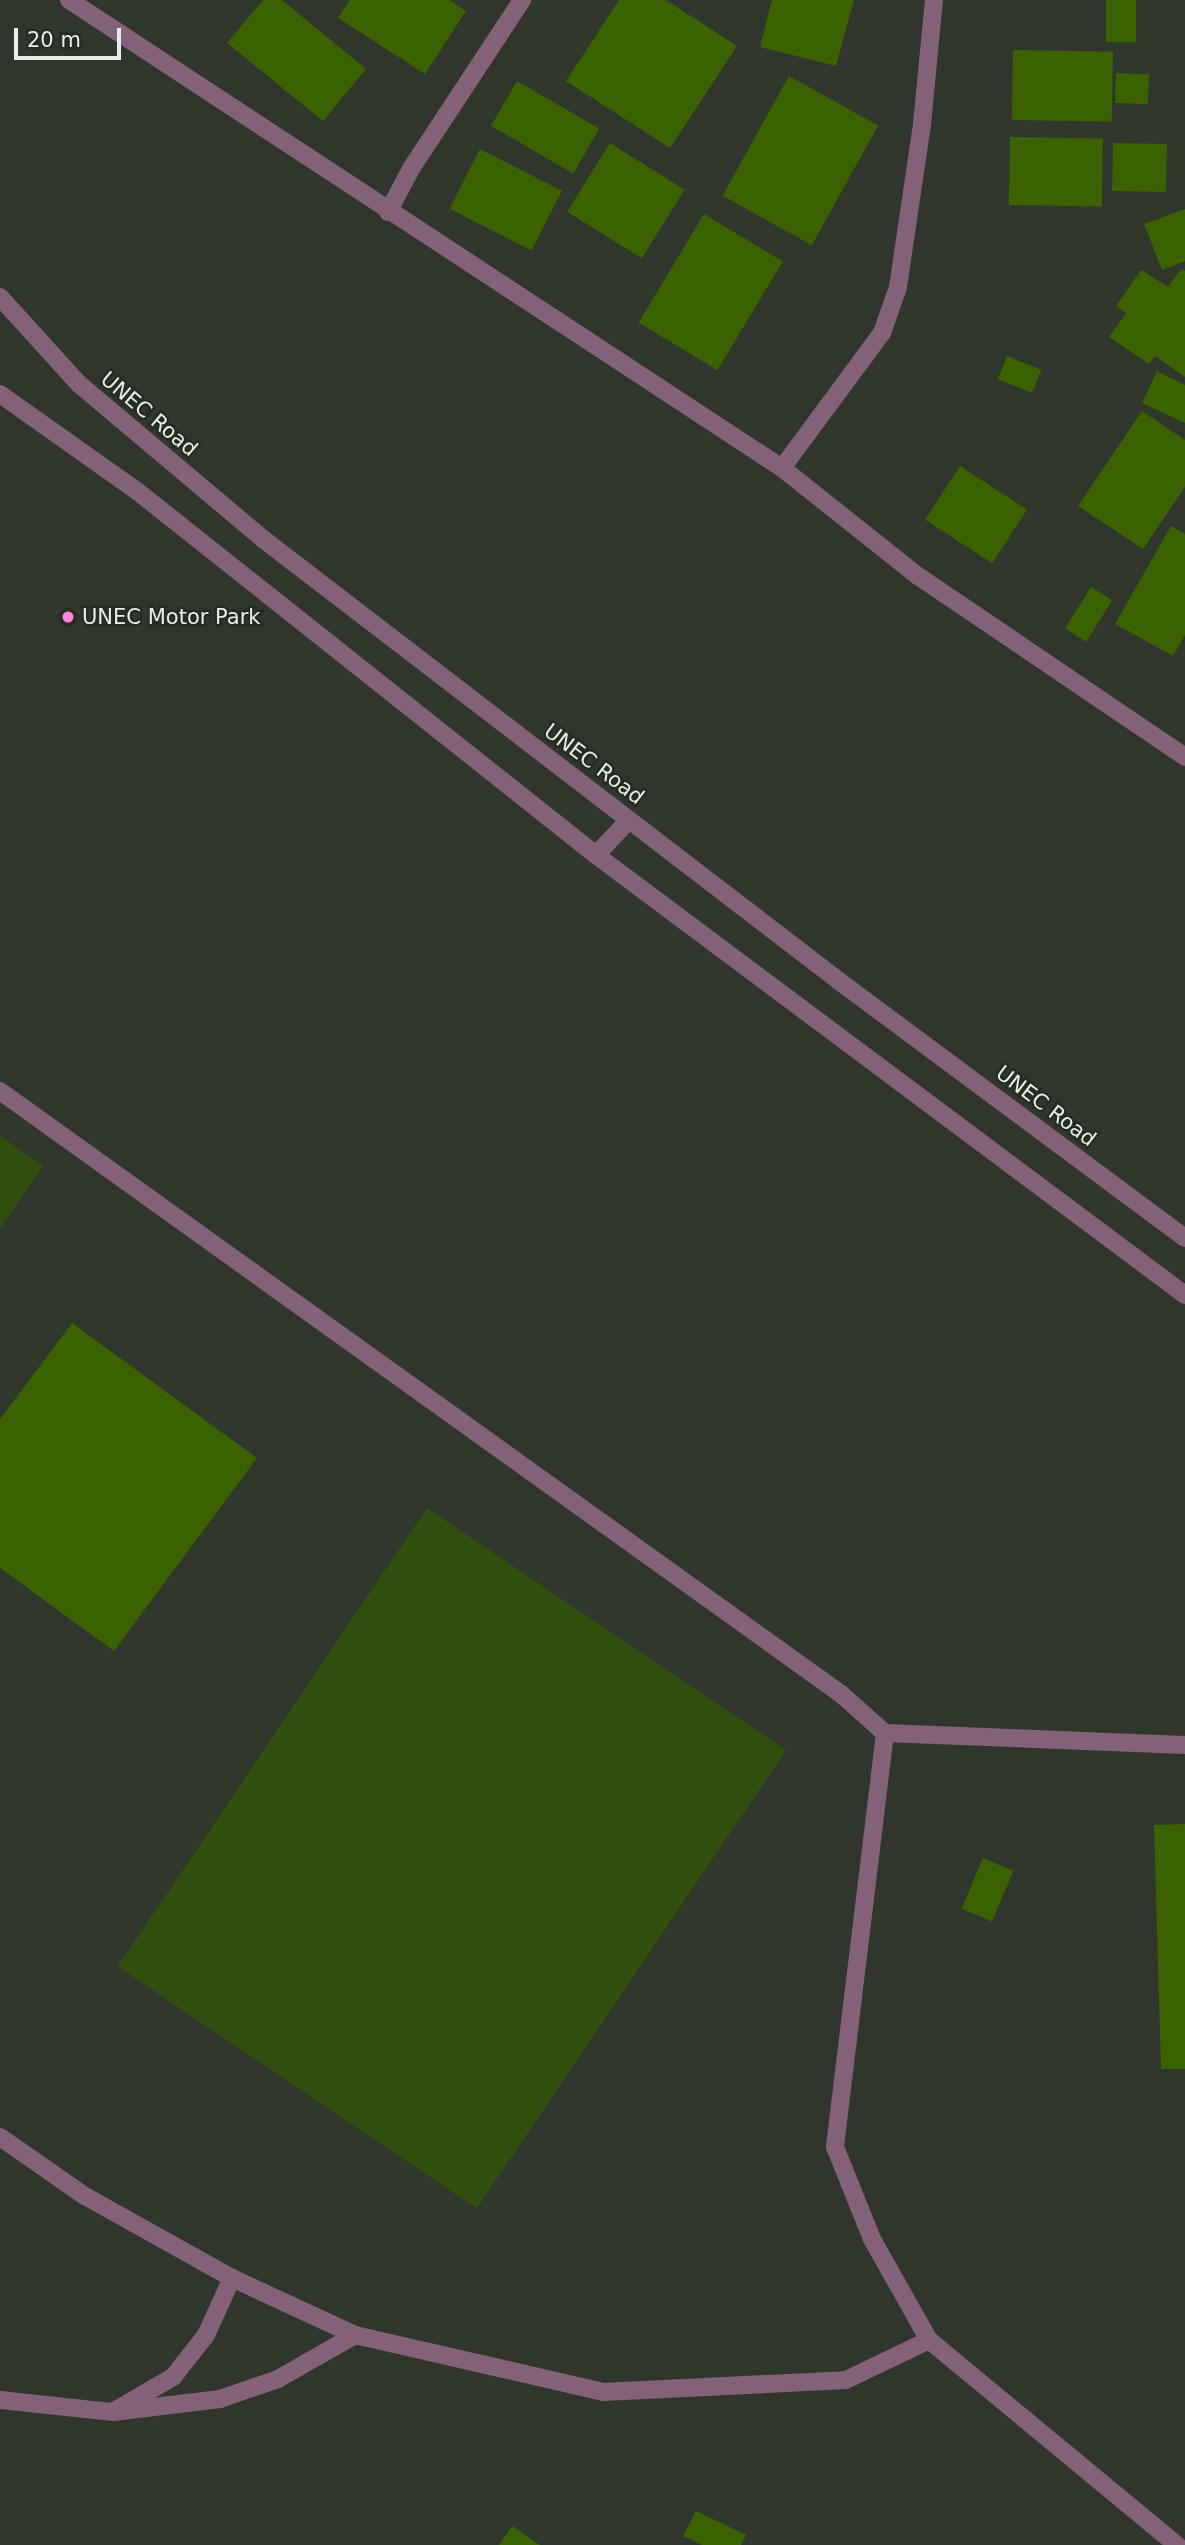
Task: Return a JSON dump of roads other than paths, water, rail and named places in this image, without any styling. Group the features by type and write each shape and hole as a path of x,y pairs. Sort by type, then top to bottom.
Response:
{"street":[{"path":"69,0 388,212 782,468 918,576 1185,757"},
{"path":"388,212 412,167 522,0"},
{"path":"782,468 882,333 898,287 922,124 934,0"},
{"name":"UNEC Road","path":"0,297 79,384 263,539 629,820 1185,1238"},
{"path":"0,394 137,491 596,855 1185,1295"},
{"path":"596,855 629,820"},
{"path":"0,1091 841,1694 885,1733 1185,1745"},
{"path":"885,1733 835,2147 872,2239 929,2340 1177,2545"},
{"path":"0,2137 85,2196 232,2278 355,2335 603,2392 846,2380 929,2340"},
{"path":"113,2412 173,2377 206,2335 232,2278"},
{"path":"0,2400 113,2412 220,2399 278,2379 355,2335"}],"place":[{"name":"UNEC Motor Park","path":"68,617"}]}
